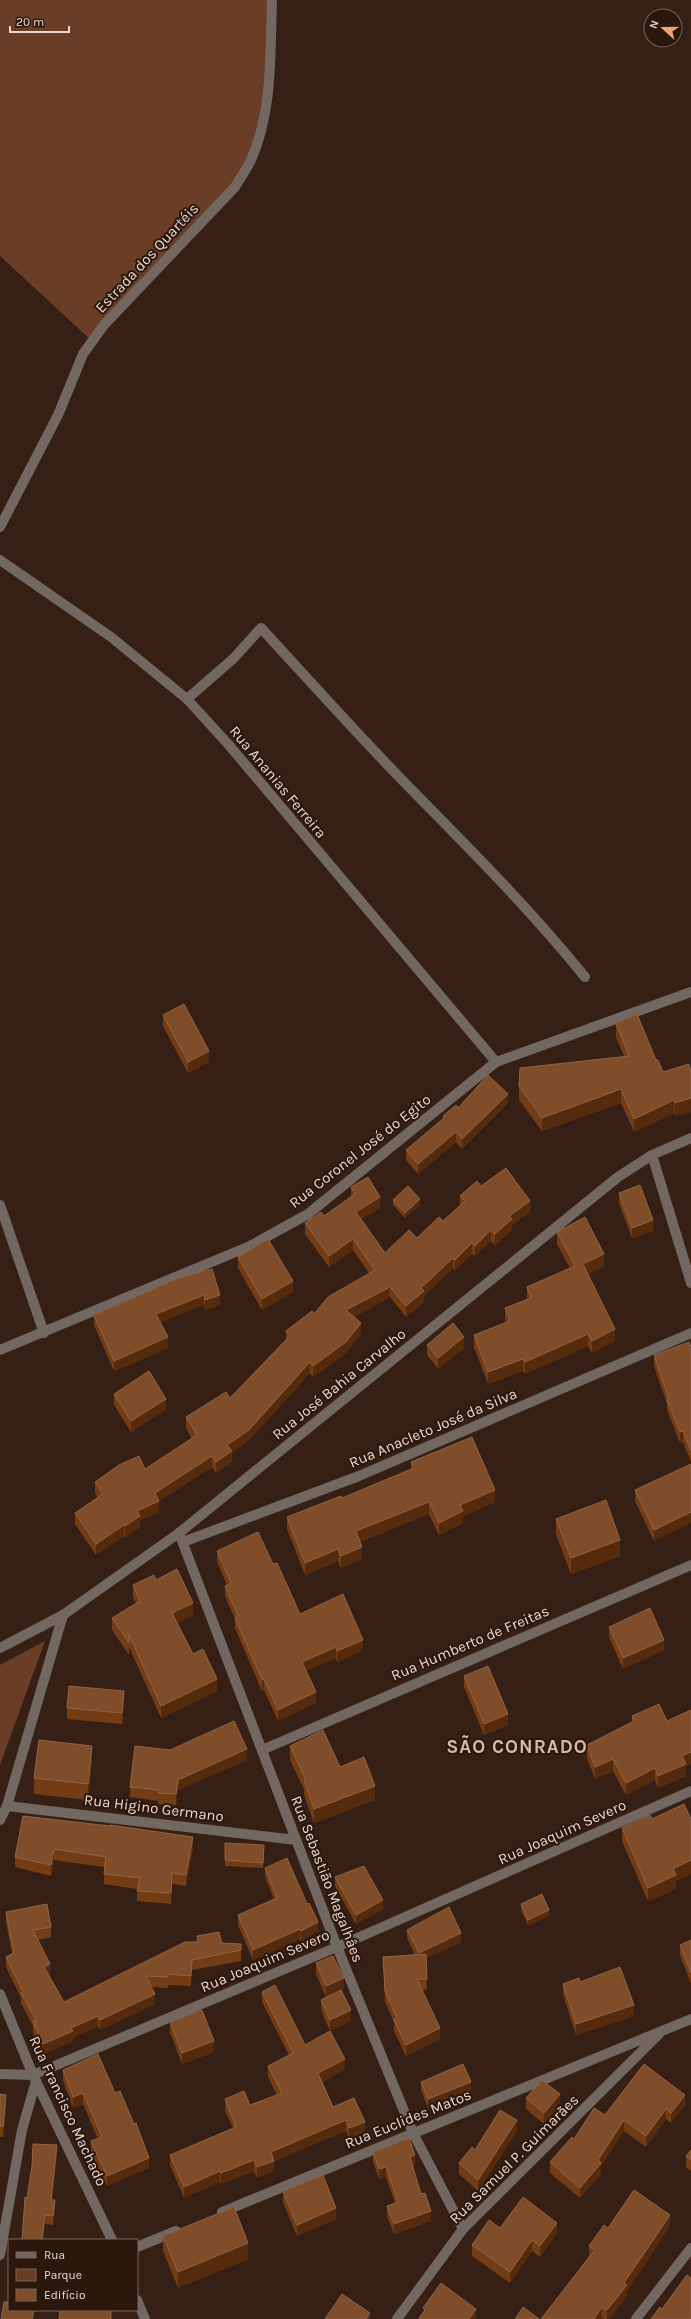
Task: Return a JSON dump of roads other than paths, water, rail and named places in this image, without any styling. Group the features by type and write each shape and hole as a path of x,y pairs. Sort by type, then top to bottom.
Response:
{"street":[{"name":"Estrada dos Quartéis","path":"0,526 58,415 83,354 104,325 235,187 251,161 261,132 269,79 272,0"},
{"name":"Rua Ananias Ferreira","path":"0,560 111,637 187,698 228,744 496,1062"},
{"path":"187,698 234,658 262,628 345,721 504,883 585,977"},
{"name":"Rua Coronel José do Egito","path":"0,1350 44,1333 250,1246 308,1214 496,1062 691,992"},
{"name":"Rua José Bahia Carvalho","path":"0,1648 63,1615 181,1538 618,1177 652,1155 691,1138"},
{"path":"652,1155 691,1283"},
{"path":"0,1205 44,1333"},
{"name":"Rua Anacleto José da Silva","path":"181,1538 359,1476 691,1333"},
{"name":"Rua Sebastião Magalhâes","path":"181,1538 337,1947 413,2133 463,2229"},
{"name":"Rua Humberto de Freitas","path":"262,1750 691,1565"},
{"path":"0,1820 7,1806 63,1615"},
{"name":"Rua Joaquim Severo","path":"0,2074 34,2078 337,1947 691,1791"},
{"name":"Rua Higino Germano","path":"7,1806 296,1840"},
{"name":"Rua Francisco Machado","path":"0,1994 34,2078 112,2239"},
{"name":"Rua Euclides Matos","path":"210,2217 691,2019"},
{"name":"Rua Samuel P. Guimarães","path":"397,2319 463,2229 663,2030"},
{"path":"0,2255 22,2130 34,2078"},
{"path":"138,2247 188,2226"},
{"path":"636,2319 691,2248"},
{"path":"138,2302 145,2319"}],"district":[{"name":"SÃO CONRADO","path":"517,1747"}]}
